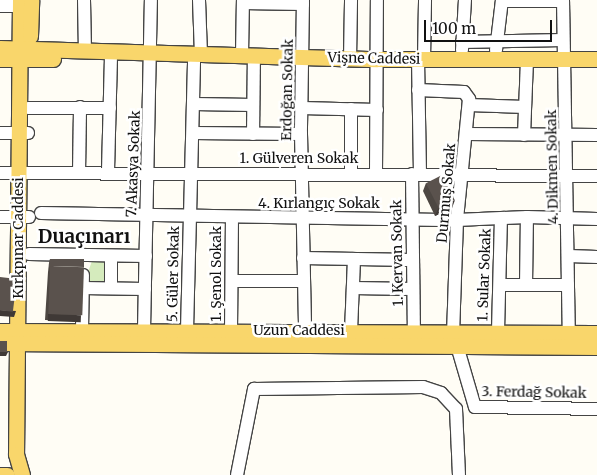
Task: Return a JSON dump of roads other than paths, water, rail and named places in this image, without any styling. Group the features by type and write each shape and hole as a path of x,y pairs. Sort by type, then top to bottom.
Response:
{"main road":[{"name":"Kırkpınar Caddesi","path":"22,475 26,453 22,337 29,254 30,216 23,173 24,2"},
{"name":"Vişne Caddesi","path":"0,48 24,54 111,58 152,55 303,56 350,59 597,58"},
{"name":"Vişne Caddesi","path":"0,59 24,54 85,50 152,55"},
{"name":"Kırkpınar Caddesi","path":"23,133 28,108 24,54"},
{"name":"Kırkpınar Caddesi","path":"22,337 11,283 30,216"},
{"name":"Uzun Caddesi","path":"0,343 22,337 82,330 414,331 454,338 498,331 597,333"},
{"name":"Uzun Caddesi","path":"0,331 22,337 454,338 597,347"},
{"path":"0,475 8,475"}],"street":[{"path":"84,0 85,50"},
{"name":"7. Akasya Sokak","path":"144,330 147,172 152,55 151,0"},
{"name":"5. Güler Sokak","path":"187,330 199,0"},
{"path":"350,59 351,0"},
{"path":"376,174 377,0"},
{"name":"1. Kervan Sokak","path":"414,331 412,219 416,174 418,90 425,0"},
{"path":"461,59 465,0"},
{"path":"495,59 502,1 563,1"},
{"name":"4. Dikmen Sokak","path":"563,1 569,176 569,332"},
{"path":"0,6 24,2"},
{"path":"253,134 253,105 243,2 303,2"},
{"name":"Erdoğan Sokak","path":"303,2 301,173 305,330"},
{"path":"462,42 563,40"},
{"path":"108,171 111,58"},
{"path":"524,135 527,59"},
{"path":"418,90 464,92 469,105 525,107"},
{"path":"194,104 253,105"},
{"name":"Durmuş Sokak","path":"454,338 457,220 469,105"},
{"path":"79,173 80,107"},
{"path":"28,108 110,108"},
{"path":"302,108 377,110"},
{"path":"351,109 351,174"},
{"path":"0,133 23,133"},
{"path":"193,133 301,134"},
{"path":"466,134 597,135"},
{"name":"1. Gülveren Sokak","path":"0,173 108,171 597,176"},
{"name":"4. Kırlangıç Sokak","path":"0,217 146,216 232,218 302,216 457,220 527,217 597,219"},
{"path":"526,285 527,217"},
{"name":"1. Şenol Sokak","path":"231,330 232,218"},
{"name":"1. Sular Sokak","path":"498,331 501,219"},
{"path":"29,254 146,256"},
{"path":"82,330 84,255"},
{"path":"111,256 111,288"},
{"path":"569,256 597,256"},
{"path":"303,258 412,260"},
{"path":"351,330 354,259"},
{"path":"232,281 303,281"},
{"path":"500,285 568,285"},
{"path":"83,288 145,289"},
{"path":"353,288 412,289"},
{"name":"3. Ferdağ Sokak","path":"454,338 475,407 597,409"},
{"path":"237,475 254,388 423,387 441,393 456,409 459,475"},
{"path":"597,400 597,409"}],"district":[{"name":"Duaçınarı","path":"84,237"}]}
